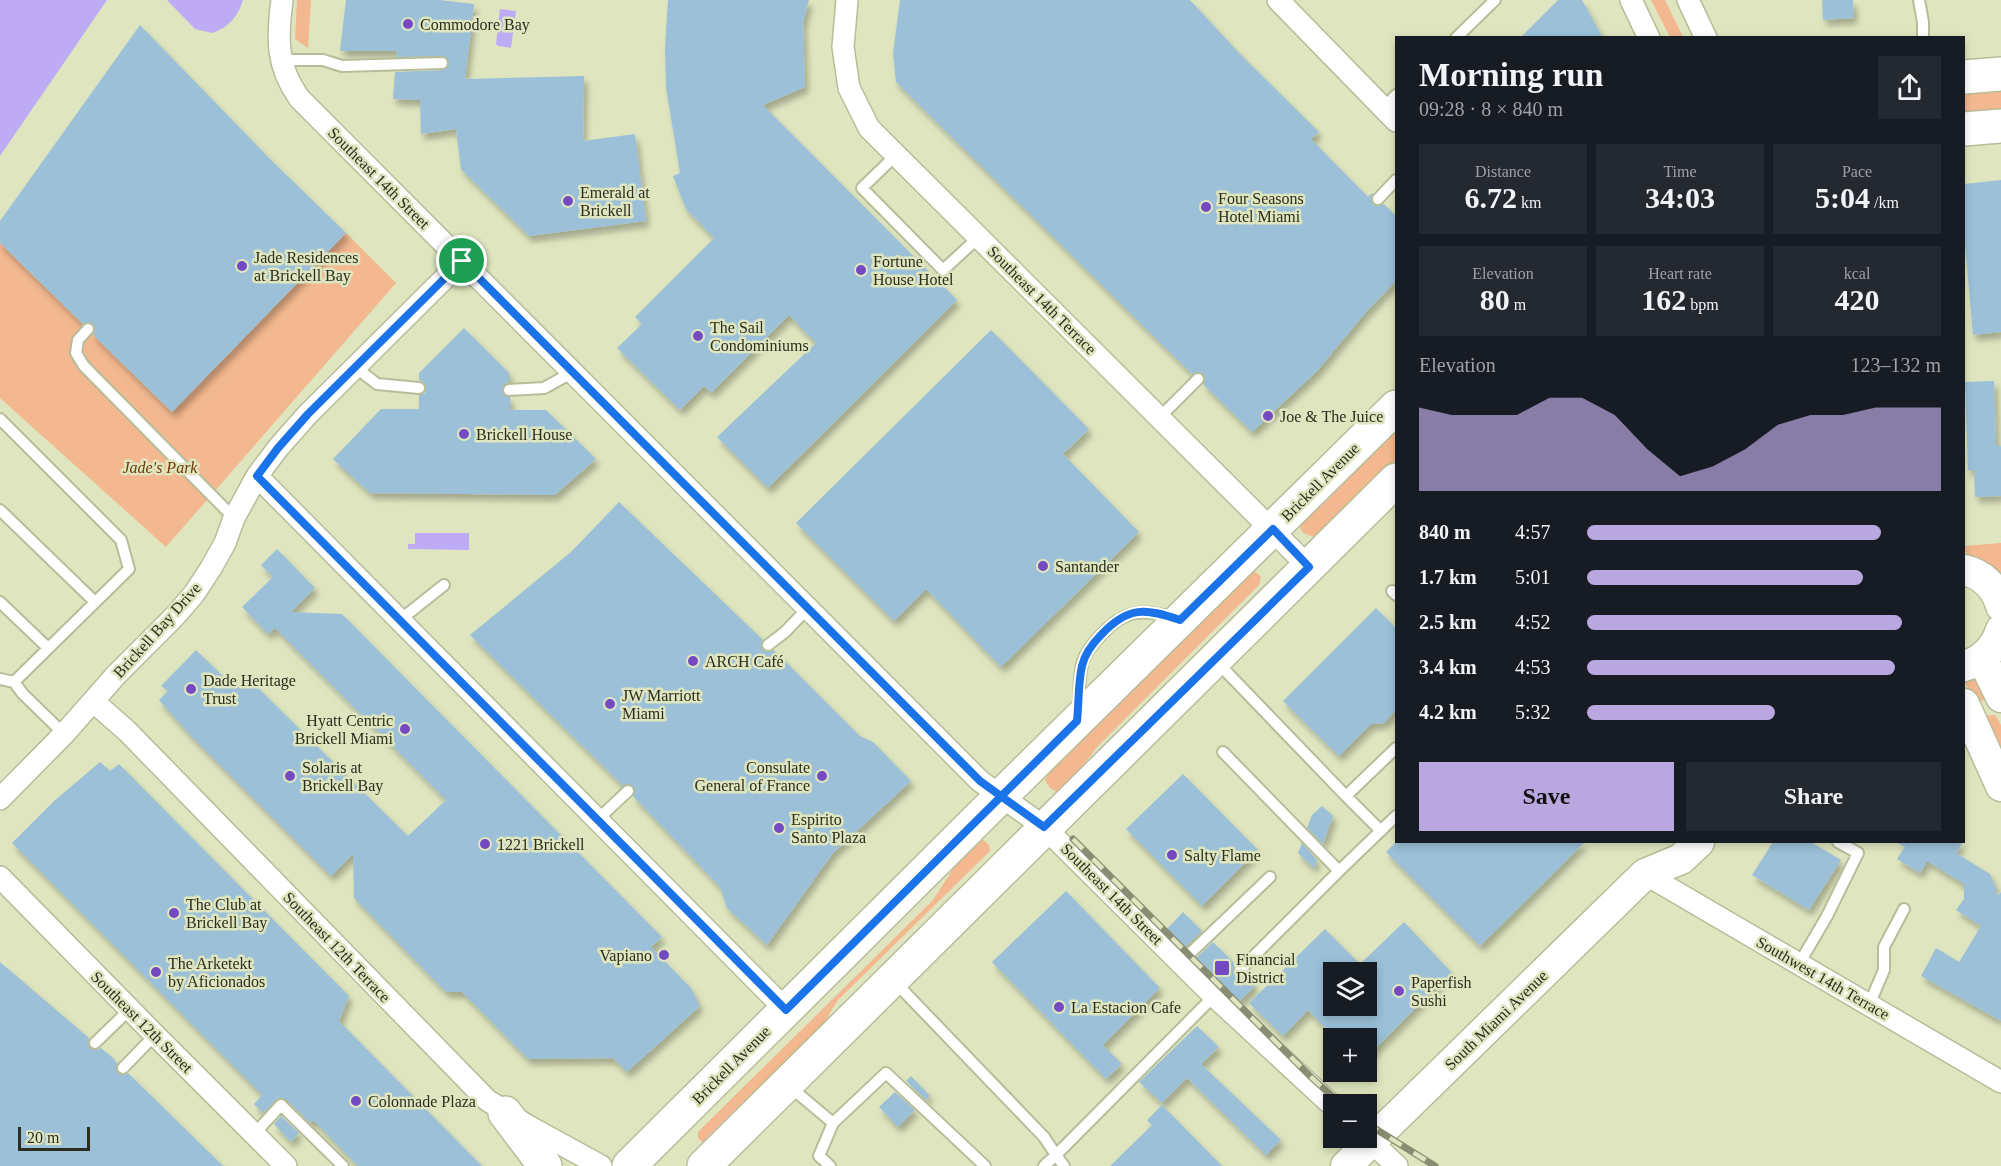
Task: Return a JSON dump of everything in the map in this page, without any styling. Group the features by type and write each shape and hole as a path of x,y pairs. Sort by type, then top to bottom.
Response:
{"main road":[{"path":"1965,77 2001,74"},
{"path":"1965,129 2001,126"},
{"name":"Brickell Avenue","path":"629,1166 1395,407"},
{"path":"704,1166 1395,481"},
{"path":"1983,578 1994,590 2001,606"},
{"path":"2001,630 1991,650 1972,662 2001,697"},
{"path":"1965,707 1974,738 2001,786"},
{"name":"South Miami Avenue","path":"1645,874 1660,843"},
{"name":"South Miami Avenue","path":"1377,1130 1645,874 1681,859 1698,843"},
{"path":"505,1113 544,1166"},
{"name":"South Miami Avenue","path":"1346,1166 1361,1148"}],"street":[{"path":"282,0 280,30 282,65"},
{"name":"Southeast 14th Terrace","path":"847,0 843,47 849,88 869,128 1309,567"},
{"path":"1278,0 1392,108"},
{"path":"1631,0 1648,36"},
{"path":"1688,0 1705,36"},
{"name":"Southeast 14th Street","path":"282,65 287,80 299,98 980,781 1044,827 1181,962 1217,992 1323,1096"},
{"name":"Brickell Bay Drive","path":"0,799 64,734 116,675 194,594 220,551 234,518 257,476 278,448 355,367 462,261"},
{"path":"257,476 786,1010"},
{"name":"Southeast 12th Terrace","path":"94,702 127,731 487,1100 505,1113 601,1166"},
{"name":"Southwest 14th Terrace","path":"1645,874 2001,1082"},
{"name":"Southeast 12th Street","path":"0,877 254,1134 280,1164"},
{"path":"1377,1147 1397,1166"}],"lane":[{"path":"1458,36 1495,0"},
{"path":"1919,0 1923,36"},
{"path":"282,65 322,60 342,66 442,63"},
{"path":"896,155 862,188 943,270 979,237"},
{"path":"1378,199 1395,181"},
{"path":"88,329 78,340 76,353 84,366 234,518"},
{"path":"355,367 377,384 419,388"},
{"path":"509,390 544,387 573,372"},
{"path":"1160,417 1198,379"},
{"path":"0,419 121,540 129,569 14,682"},
{"path":"0,510 95,602"},
{"path":"400,620 444,585"},
{"path":"0,602 48,648"},
{"path":"768,645 808,608"},
{"path":"1077,721 1083,662 1091,646 1113,622 1126,615 1143,611 1180,620"},
{"path":"1215,660 1381,831"},
{"path":"0,680 14,682 23,694 64,734"},
{"path":"1346,796 1395,749"},
{"path":"1223,752 1339,871"},
{"path":"597,820 627,790"},
{"path":"1240,970 1395,817"},
{"path":"1799,964 1827,916 1858,854 1840,843"},
{"path":"1181,962 1270,877"},
{"path":"1869,1005 1884,970 1884,947 1904,909"},
{"path":"892,979 1044,1137 1064,1166"},
{"path":"1044,1166 1217,992"},
{"path":"95,1043 129,1010"},
{"path":"123,1068 154,1035"},
{"path":"830,1166 819,1156 833,1123 886,1073 985,1166"},
{"path":"786,1083 833,1123"},
{"path":"254,1134 282,1106 343,1166"}],"green space":[{"path":"297,0 311,0 308,48 295,39"},
{"path":"1651,0 1665,0 1683,36 1669,36"},
{"path":"2001,88 2001,114 1965,117 1965,91"},
{"name":"Jade's Park","path":"346,233 396,283 166,547 0,398 0,243 172,412"},
{"path":"1395,426 1395,463 1322,534 1314,537 1303,533 1299,525"},
{"path":"2001,543 2001,573 1976,561 1965,552 1965,546"},
{"path":"1254,571 1261,577 1259,585 1097,747 1072,780 1058,793 1050,788 1045,780 1051,768 1246,573"},
{"path":"1981,675 1989,700 1975,701 1965,681"},
{"path":"1995,715 2001,725 2001,759 1980,716"},
{"path":"978,839 982,839 989,845 990,851 837,1001 812,1044 707,1143 702,1142 698,1138 698,1132 933,900 962,855"}],"shaded area":[{"path":"0,0 107,0 0,156"},
{"path":"167,0 243,0 232,21 212,33 195,29"},
{"path":"500,9 516,11 511,48 496,44"},
{"path":"415,533 469,533 469,550 408,549 408,544 415,544"}],"building":[{"path":"346,0 440,0 474,4 465,79 584,76 583,141 635,134 646,221 529,236 461,169 456,129 421,134 420,100 393,99 395,72 443,70 449,66 448,59 442,56 396,57 397,51 340,51"},
{"path":"668,0 809,0 803,23 805,87 763,105 957,300 768,488 717,437 816,343 789,315 711,393 704,386 680,410 617,348 642,324 635,317 714,238 686,209 673,176 680,173 666,87 665,48"},
{"name":"Four Seasons Hotel Miami","path":"900,0 1190,0 1240,54 1319,132 1311,139 1368,197 1373,194 1372,204 1377,206 1384,204 1395,215 1395,282 1366,312 1318,370 1252,432 1203,384 1205,378 1203,373 1192,374 896,82 893,53"},
{"path":"1558,0 1582,0 1602,36 1522,36"},
{"path":"1822,0 1853,0 1854,18 1823,20"},
{"path":"140,25 269,158 346,233 172,412 98,340 93,334 95,330 93,324 89,322 83,324 0,243 0,221"},
{"path":"2001,180 2001,332 1973,335 1965,243 1965,184"},
{"name":"Brickell House","path":"464,328 509,373 509,382 504,384 502,390 503,395 510,397 510,410 546,410 596,459 555,495 370,493 333,459 381,409 419,409 419,395 425,393 426,388 424,382 419,380 419,373"},
{"path":"991,330 1089,429 1063,454 1139,532 1001,667 926,589 894,621 796,523"},
{"path":"1994,381 1996,446 2001,446 2001,496 1975,497 1974,470 1968,470 1965,382"},
{"path":"619,502 763,640 762,650 768,652 774,650 860,736 873,742 911,781 833,853 767,945 727,908 720,887 633,796 635,790 633,786 627,784 623,786 470,635 571,552"},
{"name":"1221 Brickell","path":"277,549 315,588 291,612 342,614 662,937 651,947 691,988 700,1006 627,1072 613,1058 528,1059 462,992 446,992 354,898 353,854 331,876 190,735 159,700 168,691 161,686 196,650 236,689 247,677 408,836 446,800 275,628 268,634 242,607 273,577 261,565"},
{"path":"1376,608 1395,627 1395,711 1384,723 1371,724 1339,756 1283,701"},
{"name":"The Club at Brickell Bay","path":"100,762 110,771 119,764 349,996 339,1021 482,1166 358,1166 313,1120 310,1123 286,1099 278,1098 263,1113 254,1104 262,1095 12,843 54,801"},
{"path":"1183,774 1258,850 1202,906 1126,829"},
{"path":"1322,806 1333,816 1323,844 1307,828 1312,815"},
{"path":"1302,843 1317,860 1314,868 1298,853"},
{"path":"1395,843 1584,843 1480,946 1386,852"},
{"path":"1772,843 1813,843 1841,860 1809,910 1752,875"},
{"path":"1898,843 1962,843 1956,853 1990,874 1996,893 1999,895 2001,892 2001,1021 1921,976 1936,948 1959,962 1981,926 1956,910 1964,899 1964,884 1927,861 1920,873 1897,859 1905,847"},
{"path":"1066,891 1160,988 1103,1045 1122,1064 1106,1079 992,962"},
{"path":"1183,912 1202,931 1184,948 1166,930"},
{"name":"Paperfish Sushi","path":"1404,922 1451,972 1377,1047 1377,1028 1325,1028 1308,1010 1283,1036 1249,1003 1325,929 1358,962 1323,962 1323,1016 1377,1016 1377,962 1362,962"},
{"path":"1213,942 1235,964 1233,971 1235,976 1246,975 1256,985 1239,1002 1195,959"},
{"path":"0,962 89,1038 90,1049 101,1048 113,1058 117,1063 118,1074 128,1073 223,1166 0,1166"},
{"path":"1197,1026 1219,1047 1201,1064 1281,1140 1266,1155 1187,1078 1162,1103 1139,1082"},
{"path":"911,1076 930,1096 926,1100 906,1081"},
{"path":"895,1092 915,1110 898,1127 879,1107"},
{"path":"1162,1105 1222,1166 1110,1166 1152,1125 1147,1120"},
{"path":"281,1116 299,1133 291,1142 274,1124"}],"railway":[{"path":"1073,839 1330,1094"},
{"path":"1377,1130 1435,1166"}],"place":[{"name":"Commodore Bay","path":"408,24"},
{"name":"Emerald at Brickell","path":"568,201"},
{"name":"Four Seasons Hotel Miami","path":"1206,207"},
{"name":"Jade Residences at Brickell Bay","path":"242,266"},
{"name":"Fortune House Hotel","path":"861,270"},
{"name":"The Sail Condominiums","path":"698,336"},
{"name":"Joe & The Juice","path":"1268,416"},
{"name":"Brickell House","path":"464,434"},
{"name":"Santander","path":"1043,566"},
{"name":"ARCH Café","path":"693,661"},
{"name":"Dade Heritage Trust","path":"191,689"},
{"name":"JW Marriott Miami","path":"610,704"},
{"name":"Hyatt Centric Brickell Miami","path":"405,729"},
{"name":"Solaris at Brickell Bay","path":"290,776"},
{"name":"Consulate General of France","path":"822,776"},
{"name":"Espirito Santo Plaza","path":"779,828"},
{"name":"1221 Brickell","path":"485,844"},
{"name":"Salty Flame","path":"1172,855"},
{"name":"The Club at Brickell Bay","path":"174,913"},
{"name":"Vapiano","path":"664,955"},
{"name":"Financial District","path":"1222,968"},
{"name":"The Arketekt by Aficionados","path":"156,972"},
{"name":"Paperfish Sushi","path":"1399,991"},
{"name":"La Estacion Cafe","path":"1059,1007"},
{"name":"Colonnade Plaza","path":"356,1101"}],"route":[{"path":"462,261 308,414 257,476 786,1010 1001,796 1077,721 1083,662 1091,646 1113,622 1126,615 1143,611 1180,620 1273,529 1309,567 1044,827 1001,796 980,781 462,261"}]}
